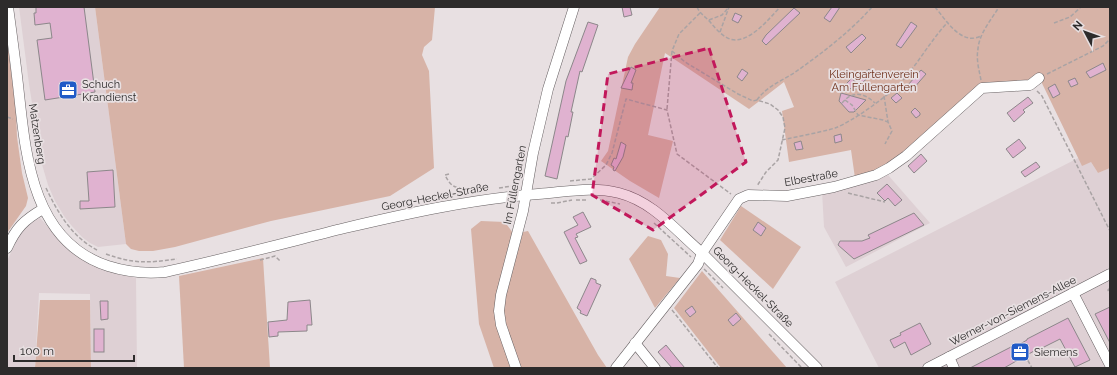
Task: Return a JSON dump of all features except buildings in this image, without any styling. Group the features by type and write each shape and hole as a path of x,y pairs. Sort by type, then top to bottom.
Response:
{"street":[{"name":"Matzenberg","path":"8,7 28,162 43,208"},
{"name":"Im Füllengarten","path":"516,368 501,325 499,311 501,295 523,211 523,190 548,89 574,7"},
{"path":"982,88 1030,85 1039,78"},
{"name":"Elbestraße","path":"739,199 748,195 787,196 834,187 876,174 895,165 982,88"},
{"name":"Georg-Heckel-Straße","path":"43,208 53,225 65,239 99,263 121,269 143,273 153,273 181,268 375,221 523,190 598,189 620,193 638,200 655,210 688,242 702,253 817,368"},
{"path":"616,368 698,264 702,253 739,199"},
{"path":"7,248 15,232 24,222 43,208"},
{"name":"Werner-von-Siemens-Allee","path":"928,368 1110,274"},
{"path":"1073,293 1110,365"},
{"path":"635,342 655,368"},
{"path":"949,357 954,368"}],"path":[{"path":"697,7 720,32 730,39 737,40 748,37 780,7"},
{"path":"709,20 722,15 729,7"},
{"path":"720,32 729,7"},
{"path":"757,100 765,90 794,73 828,47 851,28 872,7"},
{"path":"935,7 954,29 968,38 975,39 982,35"},
{"path":"982,88 978,62 978,48 982,35 999,7"},
{"path":"1054,23 1070,17 1081,7"},
{"path":"700,12 679,34 672,51 667,110 677,154 739,199"},
{"path":"782,140 836,128 876,103 902,80 948,22"},
{"path":"1039,78 1103,46 1110,39"},
{"path":"672,51 685,62 738,94 753,101 757,100 770,104 778,110 783,117 785,128 778,160 766,172 758,185 752,190"},
{"path":"1030,85 1042,96 1110,231"},
{"path":"842,103 854,94 861,94 866,95 876,103"},
{"path":"884,96 888,122 892,131 885,144"},
{"path":"568,181 592,179 606,165 612,153 626,99 667,110"},
{"path":"845,100 852,105 858,115 888,122"},
{"path":"450,174 445,175 449,184 457,188 470,188 474,192 466,193"},
{"path":"46,187 62,218 68,226 80,239 99,251"},
{"path":"834,187 842,191 885,202"},
{"path":"496,189 523,190"},
{"path":"429,200 444,197"},
{"path":"549,202 557,203 590,199"},
{"path":"596,199 622,204"},
{"path":"650,219 724,289"},
{"path":"104,254 131,261 147,263 178,259"},
{"path":"254,261 275,256 281,262"},
{"path":"1110,288 1108,290 1110,294"},
{"path":"667,304 718,368"},
{"path":"769,334 802,368"},
{"path":"1025,355 1032,368"}],"highlighted area":[{"path":"709,48 746,162 653,230 592,195 608,74"}],"shaded area":[{"path":"19,7 95,7 126,244 98,247 90,243 71,225 55,201 48,185 41,161"},
{"path":"1086,154 1098,173 1110,168 1110,368 879,368 835,282"},
{"path":"888,175 930,223 846,267 824,227 822,191 877,180"},
{"path":"40,218 60,240 76,254 91,264 136,278 137,368 91,368 90,294 39,293 35,368 7,368 7,261 19,236 30,224"}],"green space":[{"path":"95,7 435,7 432,40 424,47 422,55 429,71 434,168 390,196 271,221 175,247 153,251 139,251 131,249 126,244"},
{"name":"Kleingartenverein Am Füllengarten","path":"660,7 1110,7 1110,168 1098,173 1091,162 1082,166 1038,75 1025,81 988,85 888,166 855,178 851,150 789,162 782,111 794,107 784,82 749,109 665,53 648,135 673,141 659,198 630,181 601,161 608,151 628,57"},
{"path":"7,37 16,111 17,137 22,173 28,198 26,206 7,233"},
{"path":"741,206 801,247 773,289 720,240"},
{"path":"481,221 505,222 513,233 497,294 512,368 494,368 479,324 471,229"},
{"path":"528,231 598,355 607,368 521,368 505,322 503,311 505,296 523,232"},
{"path":"648,236 661,240 668,254 666,276 680,278 655,308 629,259"},
{"path":"263,258 270,368 184,368 179,276"},
{"path":"702,271 787,368 721,368 674,308"},
{"path":"40,300 90,300 91,368 35,368"}],"place":[{"name":"Schuch Krandienst","path":"68,90"},
{"name":"Siemens","path":"1020,352"}]}
